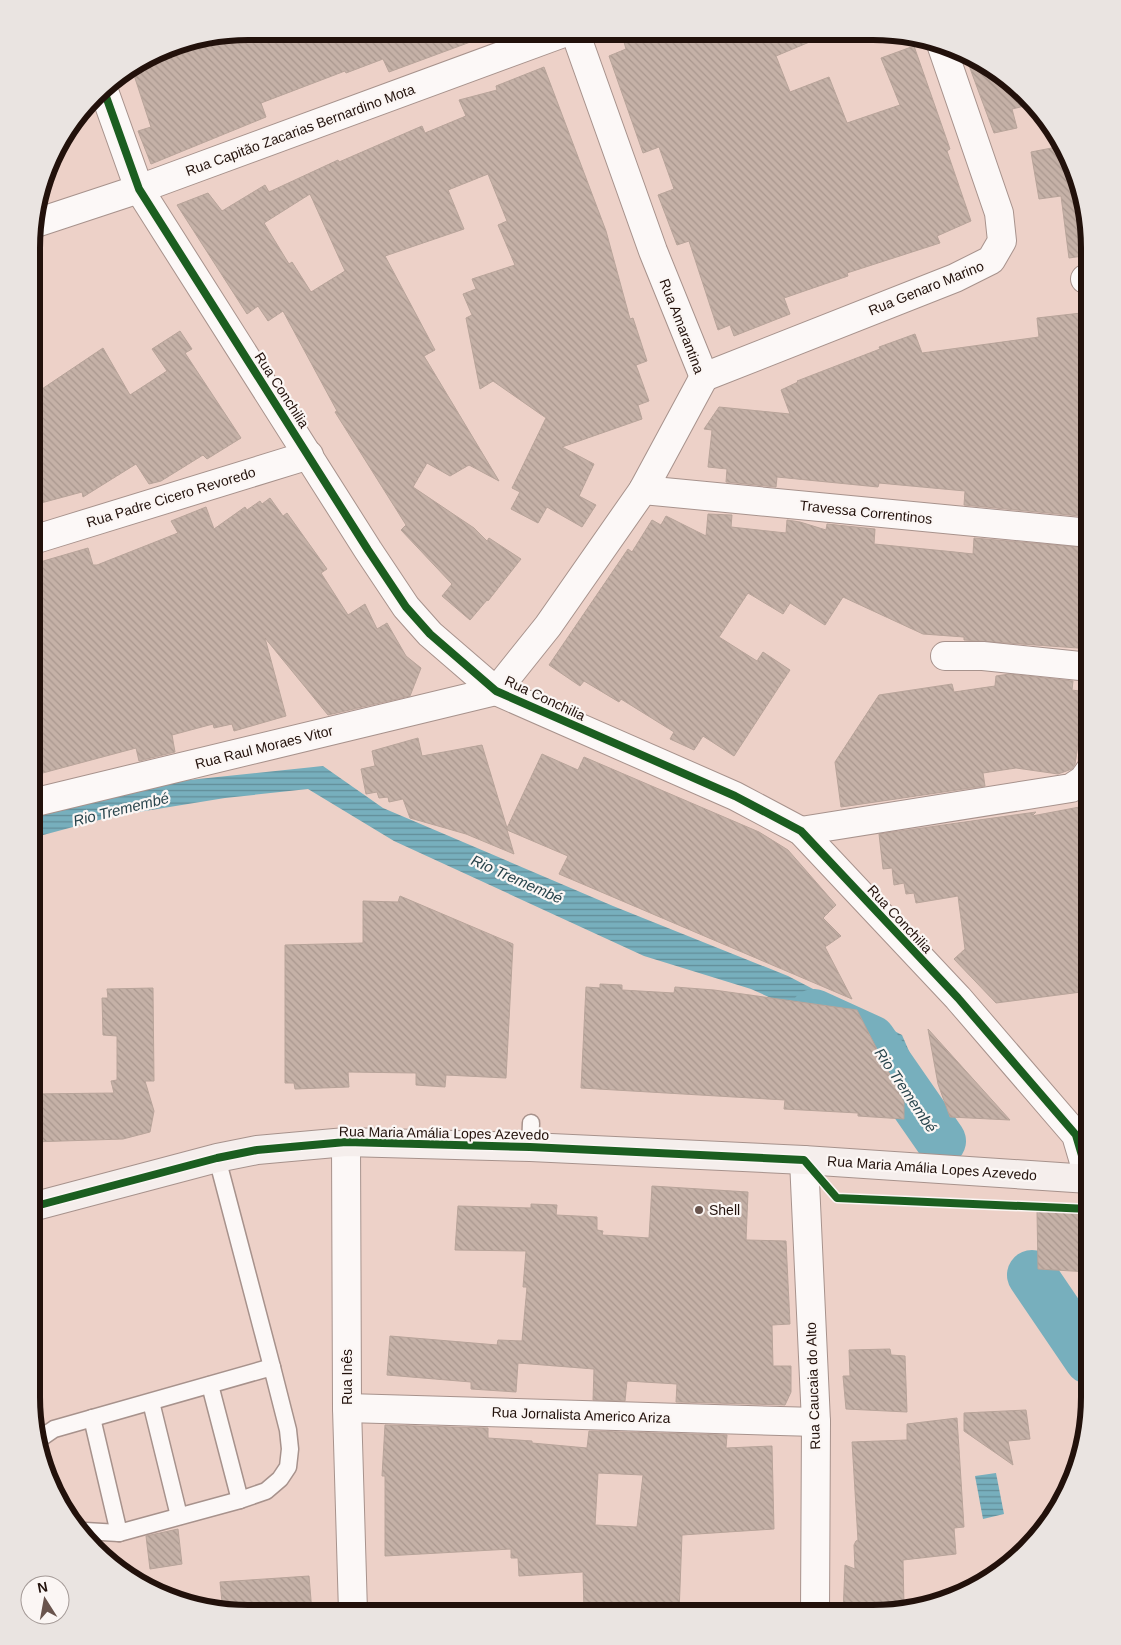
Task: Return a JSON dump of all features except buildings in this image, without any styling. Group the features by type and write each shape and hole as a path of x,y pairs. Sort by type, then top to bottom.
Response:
{"main road":[{"name":"Rua Maria Amália Lopes Azevedo","path":"40,1205 217,1158 257,1150 346,1142 530,1135 804,1160 1081,1178"}],"street":[{"name":"Rua Capitão Zacarias Bernardino Mota","path":"42,221 139,189 544,40"},
{"name":"Rua Amarantina","path":"496,691 548,626 643,490 704,377 653,251 578,40"},
{"name":"Rua Genaro Marino","path":"704,377 955,278 991,260 1002,242 999,213 945,53"},
{"name":"Rua Conchilia","path":"106,96 139,189 406,607 430,634 496,691 735,796 800,832 958,998 1076,1135 1081,1138"},
{"name":"Rua Padre Cicero Revoredo","path":"40,538 309,455"},
{"name":"Travessa Correntinos","path":"643,490 1081,532"},
{"path":"944,656 983,656 1081,666"},
{"name":"Rua Raul Moraes Vitor","path":"40,801 496,691"},
{"path":"800,832 1071,788 1081,781"},
{"name":"Rua Inês","path":"346,1142 347,1408 352,1605"},
{"name":"Rua Caucaia do Alto","path":"804,1160 816,1422 815,1605"},
{"name":"Rua Jornalista Americo Ariza","path":"347,1408 816,1422"}],"lane":[{"path":"90,1531 119,1533 240,1500 266,1491 280,1479 288,1466 290,1449 288,1430 217,1158"},
{"path":"44,1436 54,1429 272,1367"},
{"path":"210,1385 240,1500"},
{"path":"151,1402 179,1516"},
{"path":"92,1418 119,1533"}],"water":[{"path":"323,766 383,808 613,906 788,976 902,1035 940,1122 913,1125 905,1094 884,1049 751,989 644,956 394,841 308,789 225,798 114,816 40,836 40,814 160,783"},
{"path":"996,1473 1004,1514 983,1519 975,1476"}],"waterway":[{"name":"Rio Tremembé","path":"814,1014 871,1040 941,1141"},
{"name":"Rio Tremembé","path":"1032,1275 1081,1347"}],"cycle path":[{"path":"106,96 139,189 368,550 406,607 430,634 496,691 735,796 801,831 958,998 1076,1135 1081,1152"},
{"path":"40,1205 217,1158 257,1150 346,1142 530,1147 804,1160 837,1198 1081,1209"}],"place":[{"name":"Shell","path":"699,1210"}]}
